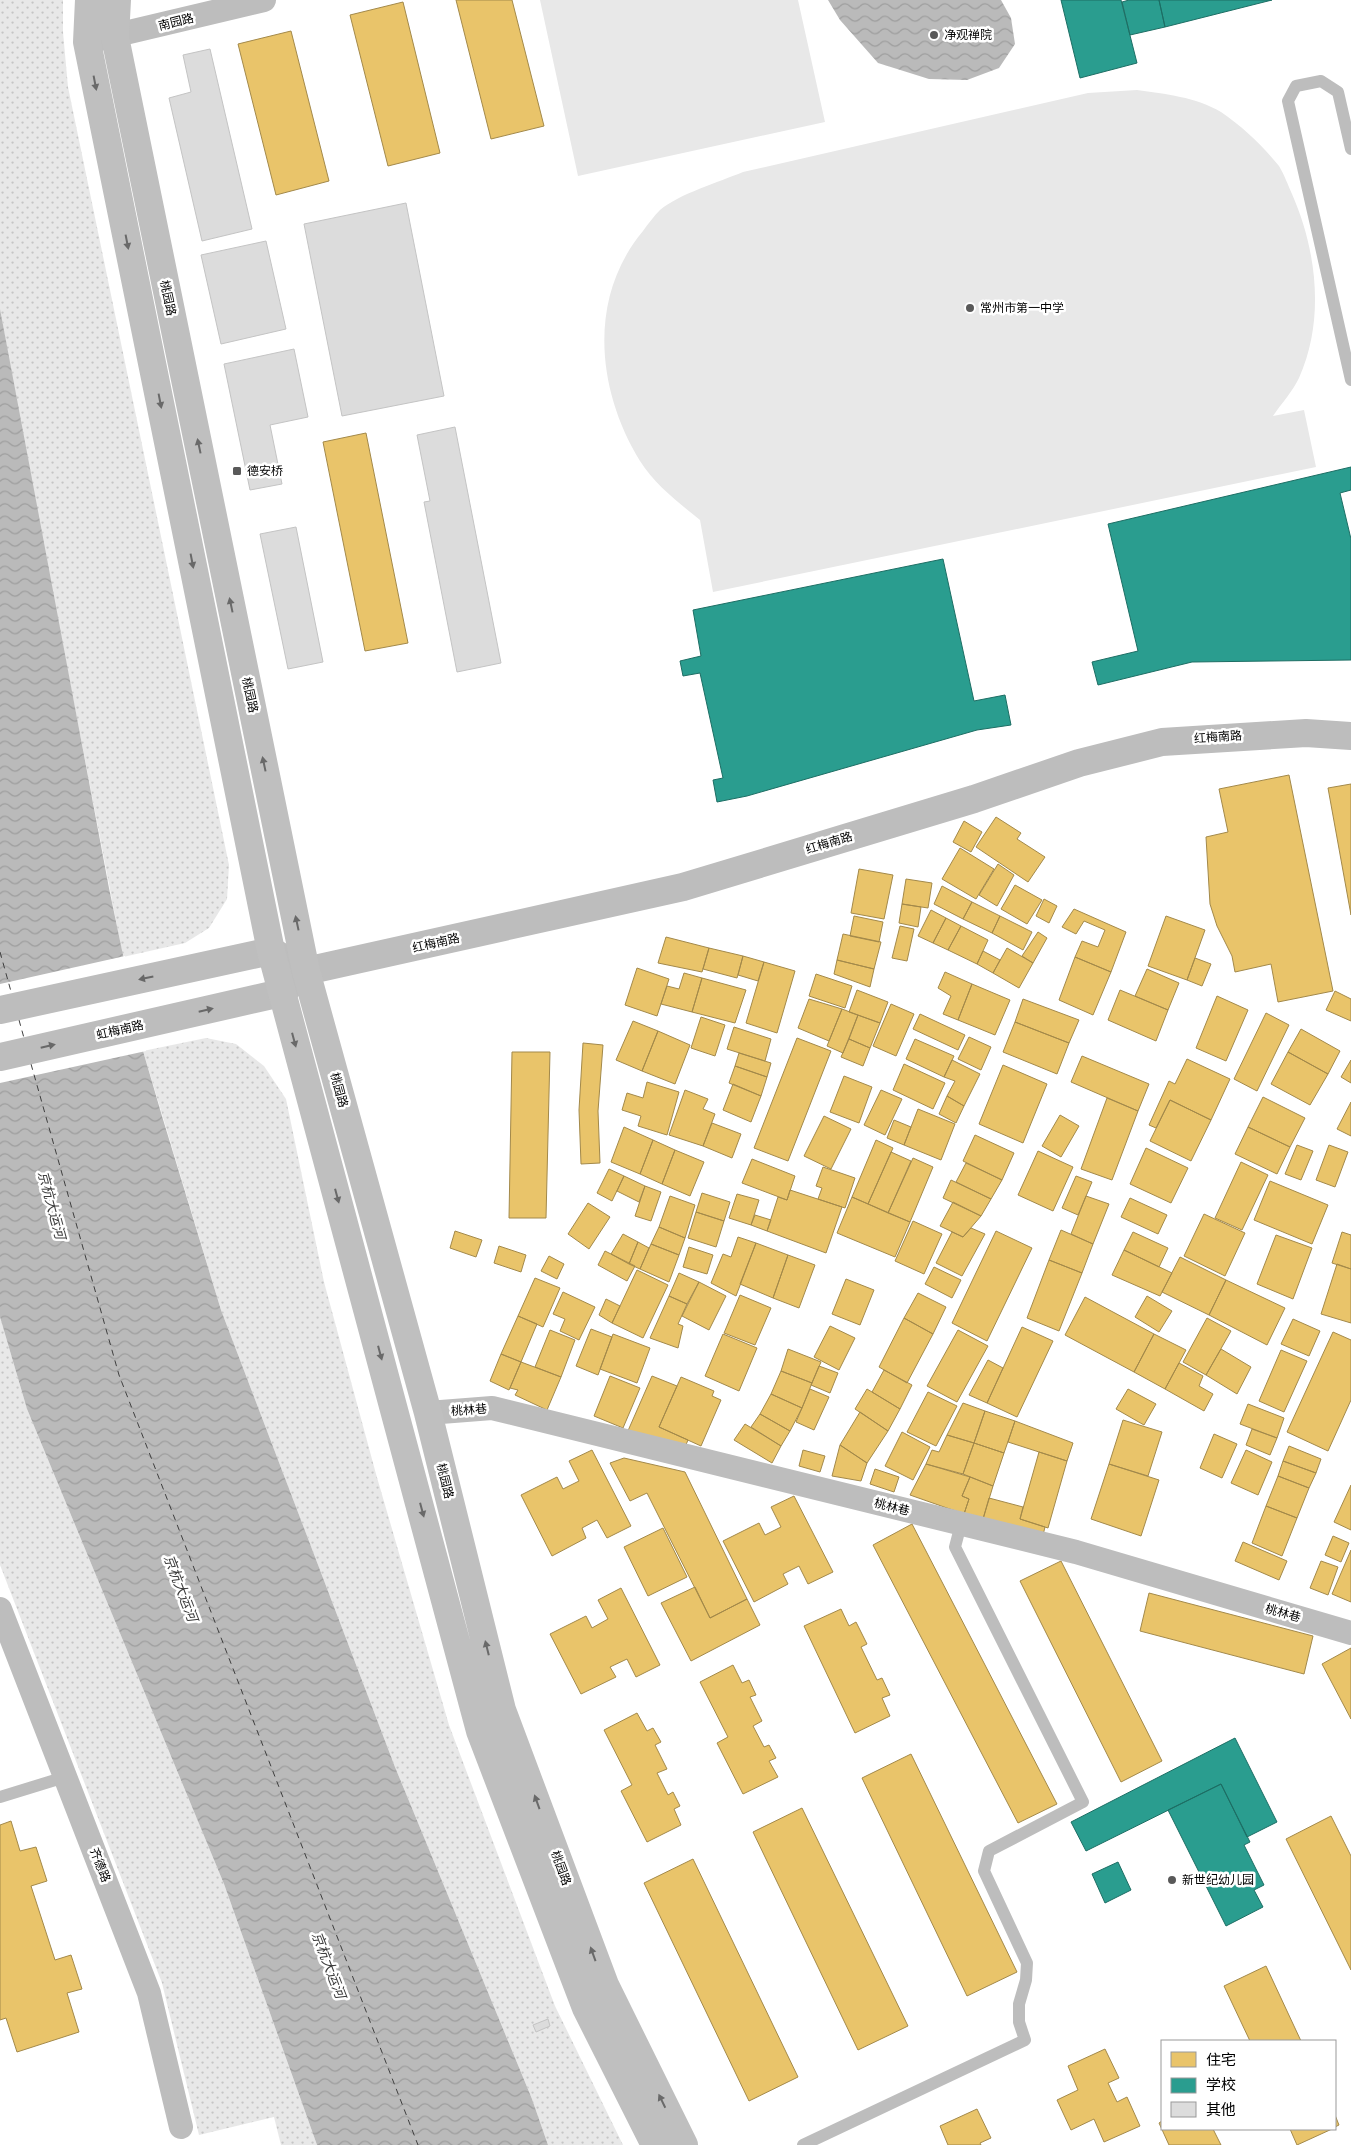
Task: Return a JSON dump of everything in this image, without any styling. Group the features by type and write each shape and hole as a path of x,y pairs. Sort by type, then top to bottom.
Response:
{"main road":[{"path":"89,0 86,42 271,951 281,992 395,1409 480,1731 586,2008 655,2145"},
{"name":"桃园路","path":"117,0 115,37 306,971 428,1413 502,1710 605,1985 684,2145"}],"street":[{"name":"南园路","path":"86,42 115,37 264,0"},
{"name":"红梅南路","path":"239,1002 281,992 306,971 683,887 974,799 1079,763 1162,742 1306,733 1351,736"},
{"path":"0,1010 271,951 306,971"},
{"name":"虹梅南路","path":"0,1057 239,1002"},
{"name":"桃林巷","path":"428,1413 492,1408 1076,1552 1351,1632"},
{"name":"齐德路","path":"0,1609 149,1993 181,2128"}],"lane":[{"path":"1351,149 1338,92 1321,81 1296,86 1288,101 1351,380"},
{"path":"1338,92 1351,88"},
{"path":"803,2145 1025,2040 1019,2022 1019,2004 1026,1980 1027,1963 984,1871 989,1851 1083,1802 955,1548 961,1524"},
{"path":"0,1797 66,1777"}],"shaded area":[{"path":"0,0 63,0 63,32 68,87 229,865 227,899 209,928 185,943 123,957 24,444 0,309"},
{"path":"540,0 798,0 825,122 578,176"},
{"path":"1137,90 1191,100 1221,112 1259,144 1279,166 1284,176 1301,216 1307,239 1315,286 1315,309 1307,356 1299,378 1273,416 1304,410 1316,467 713,592 700,520 660,486 640,461 625,434 614,405 607,375 604,345 606,315 613,285 625,257 653,217 668,204 678,199 743,172 1088,93"},
{"path":"206,1038 236,1044 264,1066 286,1099 324,1282 376,1474 449,1725 555,2006 623,2145 548,2145 532,2099 395,1767 221,1310 143,1051"},
{"path":"0,1317 27,1409 224,1884 317,2145 281,2145 274,2117 199,2135 162,1983 0,1565"}],"water":[{"path":"828,0 1001,0 1011,18 1015,44 999,68 967,80 929,79 878,63 840,20"},
{"name":"京杭大运河","path":"0,309 109,888 143,1051 162,1116 221,1310 395,1767 532,2099 548,2145 317,2145 224,1884 27,1409 0,1317"}],"pier":[{"path":"125,956 146,1051 0,1083 0,984"}],"building: 住宅":[{"path":"456,0 512,0 544,126 491,139"},
{"path":"403,2 440,153 388,166 350,15"},
{"path":"291,31 329,181 276,195 238,44"},
{"path":"366,433 408,643 365,651 323,442"},
{"path":"1289,775 1333,991 1278,1002 1271,964 1235,972 1232,956 1217,926 1210,904 1206,837 1228,832 1219,789"},
{"path":"1351,784 1351,915 1328,788"},
{"path":"996,817 1021,833 1017,839 1045,857 1028,882 976,847"},
{"path":"964,821 982,832 971,852 953,842"},
{"path":"960,848 994,869 976,899 942,879"},
{"path":"998,864 1014,875 997,906 979,895"},
{"path":"859,869 893,875 884,919 851,913"},
{"path":"906,879 932,883 928,908 902,904"},
{"path":"1015,885 1042,900 1027,924 1001,909"},
{"path":"942,886 972,902 963,919 934,904"},
{"path":"1044,899 1057,906 1049,923 1036,916"},
{"path":"972,902 1000,916 992,933 963,919"},
{"path":"902,904 921,907 918,927 899,923"},
{"path":"1074,909 1126,932 1111,972 1075,957 1082,941 1098,947 1105,930 1084,921 1076,934 1062,927"},
{"path":"931,910 946,918 933,943 918,936"},
{"path":"854,916 883,922 879,942 850,936"},
{"path":"1000,916 1032,932 1023,950 992,933"},
{"path":"1166,916 1205,930 1187,980 1148,966"},
{"path":"946,918 961,926 948,950 933,943"},
{"path":"900,926 914,929 907,961 892,958"},
{"path":"961,926 988,940 977,964 948,950"},
{"path":"1038,932 1047,938 1033,963 1022,956"},
{"path":"843,934 881,942 874,969 837,960"},
{"path":"666,937 709,948 702,972 658,963"},
{"path":"709,948 743,956 737,978 703,969"},
{"path":"1007,948 1033,963 1019,988 993,973"},
{"path":"983,951 1000,960 993,973 977,964"},
{"path":"743,956 764,962 758,981 738,975"},
{"path":"1075,957 1111,972 1093,1015 1059,1000"},
{"path":"1195,958 1211,964 1202,986 1187,980"},
{"path":"837,960 874,969 870,987 834,974"},
{"path":"764,962 795,971 777,1033 746,1023"},
{"path":"637,968 669,979 657,1016 625,1005"},
{"path":"1147,969 1179,983 1168,1010 1135,996"},
{"path":"945,972 972,984 958,1020 943,1014 951,996 938,988"},
{"path":"684,973 702,978 692,1012 661,1004 667,986 679,989"},
{"path":"816,974 852,986 845,1008 809,996"},
{"path":"702,978 746,990 735,1023 692,1012"},
{"path":"972,984 1010,1000 995,1035 958,1020"},
{"path":"857,990 888,1002 880,1023 849,1012"},
{"path":"1120,990 1168,1010 1156,1041 1108,1020"},
{"path":"1335,991 1351,999 1351,1021 1326,1010"},
{"path":"1217,996 1248,1010 1226,1061 1196,1048"},
{"path":"809,999 842,1009 829,1041 798,1028"},
{"path":"1023,999 1079,1020 1069,1043 1015,1022"},
{"path":"891,1004 914,1014 896,1056 873,1046"},
{"path":"842,1009 858,1015 843,1053 827,1046"},
{"path":"1266,1013 1289,1025 1257,1091 1234,1079"},
{"path":"920,1014 965,1035 958,1050 913,1029"},
{"path":"858,1015 880,1023 870,1048 849,1039"},
{"path":"701,1017 725,1025 715,1056 691,1048"},
{"path":"633,1021 658,1031 642,1071 616,1060"},
{"path":"1015,1022 1069,1043 1057,1074 1003,1052"},
{"path":"734,1027 771,1039 765,1061 727,1049"},
{"path":"1301,1029 1340,1051 1328,1074 1288,1052"},
{"path":"658,1031 690,1045 675,1084 642,1071"},
{"path":"969,1037 991,1047 981,1070 958,1059"},
{"path":"797,1038 831,1051 788,1161 754,1148"},
{"path":"849,1039 870,1048 863,1066 841,1057"},
{"path":"915,1039 954,1056 944,1077 906,1059"},
{"path":"583,1043 603,1045 598,1111 600,1163 581,1164 579,1110"},
{"path":"512,1052 550,1052 546,1218 509,1218"},
{"path":"1288,1052 1328,1074 1310,1105 1271,1084"},
{"path":"739,1053 771,1063 767,1077 735,1066"},
{"path":"1082,1056 1149,1084 1138,1111 1071,1082"},
{"path":"1187,1059 1230,1079 1211,1120 1170,1100 1156,1128 1149,1125 1169,1081 1175,1084"},
{"path":"952,1060 980,1074 964,1106 947,1096 955,1081 944,1077"},
{"path":"1351,1060 1351,1083 1341,1077"},
{"path":"904,1064 945,1083 933,1109 893,1090"},
{"path":"1003,1065 1047,1084 1023,1143 979,1124"},
{"path":"735,1066 767,1077 761,1096 729,1083"},
{"path":"844,1076 872,1087 859,1123 830,1112"},
{"path":"647,1082 679,1092 667,1135 638,1126 641,1116 622,1110 627,1093 643,1098"},
{"path":"733,1084 761,1096 751,1122 723,1110"},
{"path":"685,1090 708,1099 703,1109 715,1114 703,1146 669,1135"},
{"path":"881,1090 902,1099 885,1135 864,1125"},
{"path":"947,1096 964,1106 956,1123 939,1114"},
{"path":"1263,1097 1305,1118 1290,1147 1248,1127"},
{"path":"1107,1098 1138,1111 1112,1180 1081,1169"},
{"path":"1170,1100 1211,1120 1191,1161 1150,1141"},
{"path":"1351,1102 1351,1136 1337,1129"},
{"path":"918,1109 955,1124 941,1160 904,1145"},
{"path":"1060,1115 1079,1126 1061,1157 1042,1146"},
{"path":"824,1116 851,1129 831,1169 804,1156"},
{"path":"894,1120 911,1127 904,1145 887,1138"},
{"path":"712,1123 741,1134 732,1158 703,1146"},
{"path":"624,1127 653,1140 640,1174 611,1162"},
{"path":"1248,1127 1290,1147 1277,1174 1235,1154"},
{"path":"975,1135 1014,1153 1002,1180 963,1161"},
{"path":"653,1140 675,1150 662,1184 640,1174"},
{"path":"876,1140 893,1148 868,1204 852,1197"},
{"path":"1297,1145 1313,1151 1301,1180 1285,1174"},
{"path":"1329,1145 1348,1152 1335,1187 1316,1180"},
{"path":"1146,1148 1188,1168 1171,1203 1130,1184"},
{"path":"675,1150 704,1162 690,1196 662,1184"},
{"path":"1038,1151 1073,1167 1053,1211 1018,1195"},
{"path":"891,1152 911,1161 888,1213 868,1204"},
{"path":"913,1158 933,1167 910,1222 888,1213"},
{"path":"752,1159 795,1176 787,1200 742,1183"},
{"path":"1241,1162 1268,1175 1242,1230 1215,1218"},
{"path":"966,1163 1002,1180 991,1199 956,1182"},
{"path":"823,1167 855,1178 845,1208 818,1199 822,1188 816,1186"},
{"path":"609,1169 624,1176 612,1201 597,1193"},
{"path":"624,1176 645,1186 639,1202 617,1191"},
{"path":"1076,1176 1092,1182 1078,1215 1062,1208"},
{"path":"951,1180 991,1199 981,1216 943,1198"},
{"path":"1270,1181 1328,1205 1312,1244 1254,1220"},
{"path":"645,1186 661,1192 651,1221 635,1216"},
{"path":"790,1190 842,1207 826,1253 767,1231 778,1197 787,1200"},
{"path":"702,1193 730,1202 724,1221 696,1212"},
{"path":"737,1194 759,1200 751,1225 729,1218"},
{"path":"670,1196 695,1205 685,1238 659,1227"},
{"path":"1086,1196 1109,1204 1093,1244 1071,1234"},
{"path":"852,1197 910,1222 895,1257 837,1233"},
{"path":"1130,1198 1167,1215 1158,1234 1121,1217"},
{"path":"953,1202 981,1216 963,1237 940,1226"},
{"path":"588,1203 610,1217 589,1249 568,1234"},
{"path":"696,1212 724,1221 716,1247 688,1238"},
{"path":"1204,1214 1245,1233 1225,1276 1184,1256"},
{"path":"755,1215 771,1220 767,1231 751,1225"},
{"path":"913,1221 942,1234 924,1274 895,1261"},
{"path":"659,1227 685,1238 679,1255 651,1244"},
{"path":"971,1228 985,1234 962,1276 936,1263 952,1232 963,1237"},
{"path":"1061,1230 1093,1244 1082,1273 1049,1260"},
{"path":"455,1231 482,1240 476,1257 450,1248"},
{"path":"996,1231 1032,1248 987,1341 952,1323"},
{"path":"1133,1232 1168,1248 1159,1267 1124,1250"},
{"path":"1342,1232 1351,1235 1351,1269 1332,1263"},
{"path":"623,1234 638,1242 629,1264 611,1254"},
{"path":"1276,1235 1312,1248 1293,1299 1257,1284"},
{"path":"738,1237 756,1243 736,1296 711,1283 723,1254 731,1257"},
{"path":"638,1242 649,1248 640,1269 629,1264"},
{"path":"756,1243 788,1255 773,1298 740,1284"},
{"path":"651,1244 679,1255 669,1282 640,1269"},
{"path":"499,1246 526,1255 521,1272 494,1263"},
{"path":"689,1247 713,1255 707,1274 683,1267"},
{"path":"1124,1250 1172,1273 1160,1296 1112,1275"},
{"path":"605,1251 635,1266 627,1281 598,1265"},
{"path":"788,1255 815,1265 799,1308 773,1298"},
{"path":"549,1256 564,1264 557,1279 541,1271"},
{"path":"1180,1257 1226,1280 1209,1315 1162,1292"},
{"path":"1049,1260 1082,1273 1059,1331 1027,1318"},
{"path":"1337,1264 1351,1269 1351,1323 1321,1314"},
{"path":"934,1267 961,1280 952,1298 925,1284"},
{"path":"637,1270 668,1285 643,1338 612,1323"},
{"path":"679,1273 699,1282 687,1304 669,1296"},
{"path":"535,1278 560,1288 543,1327 518,1316"},
{"path":"846,1279 874,1290 860,1325 832,1314"},
{"path":"1226,1280 1285,1308 1267,1345 1209,1315"},
{"path":"699,1282 726,1296 709,1330 682,1316"},
{"path":"563,1292 595,1307 579,1340 560,1331 565,1319 553,1314"},
{"path":"918,1293 946,1307 933,1334 904,1318"},
{"path":"740,1295 771,1308 755,1345 724,1333"},
{"path":"669,1296 687,1304 678,1324 683,1326 678,1348 650,1338"},
{"path":"1147,1296 1172,1311 1159,1332 1135,1317"},
{"path":"1085,1297 1154,1334 1134,1372 1065,1335"},
{"path":"606,1299 620,1306 612,1323 599,1315"},
{"path":"518,1316 537,1324 521,1362 501,1354"},
{"path":"904,1318 933,1334 907,1383 879,1367"},
{"path":"1207,1318 1231,1331 1206,1375 1183,1362"},
{"path":"1293,1319 1320,1331 1309,1356 1281,1344"},
{"path":"830,1326 855,1338 839,1370 814,1357"},
{"path":"1022,1327 1053,1341 1017,1417 987,1403"},
{"path":"591,1329 612,1337 598,1375 576,1366"},
{"path":"550,1330 575,1340 561,1377 535,1367"},
{"path":"958,1330 988,1346 957,1402 927,1386"},
{"path":"1333,1332 1351,1340 1351,1400 1328,1451 1287,1432"},
{"path":"613,1334 650,1348 637,1383 600,1369"},
{"path":"723,1334 757,1348 739,1391 705,1376"},
{"path":"1154,1334 1186,1350 1165,1389 1134,1372"},
{"path":"788,1349 821,1362 812,1383 781,1371"},
{"path":"1221,1349 1251,1367 1237,1394 1206,1375"},
{"path":"1281,1350 1307,1361 1284,1412 1259,1401"},
{"path":"501,1354 521,1362 509,1390 490,1381"},
{"path":"988,1360 1003,1368 987,1403 969,1395"},
{"path":"521,1362 561,1377 547,1410 515,1395 518,1390 510,1388"},
{"path":"1179,1363 1203,1376 1199,1386 1213,1394 1204,1411 1165,1389"},
{"path":"819,1366 838,1373 830,1393 811,1385"},
{"path":"884,1370 912,1385 900,1409 872,1392"},
{"path":"781,1371 812,1383 802,1408 771,1394"},
{"path":"610,1376 640,1388 623,1428 594,1416"},
{"path":"652,1376 677,1386 659,1427 688,1440 685,1447 627,1433"},
{"path":"681,1377 714,1391 712,1396 721,1400 701,1446 659,1427"},
{"path":"810,1389 829,1397 814,1430 796,1422"},
{"path":"867,1389 900,1409 888,1431 855,1409"},
{"path":"1128,1389 1156,1404 1144,1425 1116,1409"},
{"path":"928,1392 957,1406 936,1446 907,1432"},
{"path":"771,1394 802,1408 790,1431 760,1414"},
{"path":"963,1403 985,1411 974,1443 947,1435"},
{"path":"1248,1404 1284,1418 1277,1438 1240,1424"},
{"path":"985,1411 1015,1421 1004,1453 974,1443"},
{"path":"860,1412 888,1431 867,1463 840,1445"},
{"path":"760,1414 790,1431 781,1446 751,1427"},
{"path":"1123,1420 1162,1432 1148,1476 1109,1464"},
{"path":"1015,1421 1073,1443 1067,1461 1008,1442"},
{"path":"745,1424 781,1446 772,1463 734,1440"},
{"path":"1252,1429 1277,1438 1270,1455 1246,1445"},
{"path":"902,1432 930,1447 913,1480 885,1466"},
{"path":"1214,1434 1237,1444 1222,1478 1200,1468"},
{"path":"947,1435 974,1443 963,1474 926,1464 932,1450 939,1452"},
{"path":"974,1443 1004,1453 993,1486 963,1474"},
{"path":"840,1445 867,1463 861,1481 832,1476"},
{"path":"1289,1446 1321,1459 1316,1473 1283,1461"},
{"path":"592,1450 631,1526 607,1538 597,1520 582,1528 586,1538 552,1556 521,1495 557,1477 563,1489 579,1481 569,1461"},
{"path":"803,1450 825,1456 820,1472 799,1466"},
{"path":"1246,1450 1272,1462 1258,1495 1231,1483"},
{"path":"1039,1452 1067,1461 1048,1528 1020,1519"},
{"path":"624,1458 685,1472 747,1599 710,1618 647,1493 630,1501 610,1463"},
{"path":"1283,1461 1316,1473 1309,1488 1278,1476"},
{"path":"926,1464 970,1477 962,1496 969,1499 964,1514 910,1495"},
{"path":"1109,1464 1159,1480 1141,1536 1091,1519"},
{"path":"875,1469 899,1477 894,1492 870,1484"},
{"path":"1278,1476 1309,1488 1297,1518 1266,1506"},
{"path":"970,1477 993,1486 983,1519 964,1514 969,1499 962,1496"},
{"path":"1351,1485 1351,1530 1334,1522"},
{"path":"794,1496 833,1572 808,1584 799,1566 783,1574 788,1584 754,1602 723,1541 759,1523 765,1535 781,1527 771,1507"},
{"path":"989,1498 1023,1507 1020,1519 1045,1527 1043,1535 983,1519"},
{"path":"1266,1506 1297,1518 1282,1556 1252,1543"},
{"path":"912,1524 1057,1804 1018,1823 873,1545"},
{"path":"663,1528 687,1577 648,1596 624,1547"},
{"path":"1333,1536 1349,1543 1341,1562 1325,1555"},
{"path":"1243,1542 1287,1561 1279,1580 1235,1561"},
{"path":"1351,1550 1351,1602 1332,1594"},
{"path":"1061,1561 1162,1761 1121,1782 1020,1581"},
{"path":"1321,1561 1338,1567 1328,1595 1310,1588"},
{"path":"695,1587 710,1618 747,1599 760,1625 691,1661 661,1603"},
{"path":"621,1588 660,1665 636,1677 627,1659 610,1667 616,1677 581,1694 550,1634 586,1616 592,1628 608,1619 598,1600"},
{"path":"1149,1593 1313,1636 1304,1674 1140,1631"},
{"path":"841,1609 849,1626 856,1622 867,1644 861,1647 877,1680 882,1678 890,1695 882,1698 890,1716 855,1733 804,1626"},
{"path":"1351,1648 1351,1719 1322,1664"},
{"path":"733,1665 742,1683 749,1680 756,1695 750,1697 762,1721 753,1726 764,1747 769,1745 776,1758 769,1761 778,1777 743,1794 717,1743 728,1737 700,1682"},
{"path":"637,1713 647,1731 653,1728 661,1742 655,1745 667,1769 657,1773 668,1795 673,1792 680,1806 674,1809 681,1825 647,1842 621,1791 632,1785 604,1730"},
{"path":"911,1754 1017,1972 967,1996 862,1778"},
{"path":"802,1808 908,2026 858,2050 753,1832"},
{"path":"1331,1816 1351,1856 1351,1970 1286,1839"},
{"path":"11,1821 20,1851 36,1847 47,1881 31,1886 55,1960 71,1955 82,1989 67,1993 79,2032 17,2052 6,2018 0,2020 0,1825"},
{"path":"693,1859 798,2077 749,2101 644,1883"},
{"path":"1266,1966 1301,2040 1250,2040 1224,1986"},
{"path":"1105,2049 1119,2078 1108,2083 1117,2102 1127,2097 1140,2126 1104,2142 1094,2119 1071,2130 1057,2100 1078,2090 1068,2066"},
{"path":"977,2109 991,2138 980,2143 981,2145 948,2145 940,2126"},
{"path":"1162,2130 1214,2130 1221,2145 1169,2145"},
{"path":"1290,2130 1330,2130 1297,2145"}],"building: 学校":[{"path":"1061,0 1121,0 1137,63 1080,78"},
{"path":"1129,0 1159,0 1165,27 1130,35 1122,2"},
{"path":"1159,0 1272,0 1165,27"},
{"path":"1351,467 1351,490 1340,493 1351,539 1351,660 1192,662 1098,685 1092,662 1138,651 1108,524"},
{"path":"943,559 974,701 1005,695 1011,725 977,730 747,796 717,802 713,780 723,778 700,673 683,676 680,661 701,656 693,610"},
{"path":"1235,1738 1277,1822 1247,1837 1221,1784 1086,1851 1071,1822"},
{"path":"1221,1784 1250,1842 1244,1845 1264,1885 1254,1890 1263,1907 1226,1926 1168,1810"},
{"path":"1118,1862 1131,1890 1105,1903 1092,1874"}],"building: 其他":[{"path":"210,49 252,229 202,241 169,98 191,92 183,55"},
{"path":"406,203 444,396 342,416 304,224"},
{"path":"266,241 286,329 221,344 201,255"},
{"path":"294,349 308,417 270,425 282,484 250,490 224,364"},
{"path":"455,427 501,663 457,672 424,502 430,501 417,435"},
{"path":"296,527 323,662 288,669 260,534"},
{"path":"548,2019 550,2026 536,2032 533,2025"}],"ferry route":[{"path":"0,952 12,995"},
{"path":"19,1020 24,1038"},
{"path":"31,1064 119,1375 418,2145"}],"place":[{"name":"净观禅院","path":"934,35"},
{"name":"常州市第一中学","path":"970,308"},
{"name":"德安桥","path":"237,471"},
{"name":"新世纪幼儿园","path":"1172,1880"}]}
